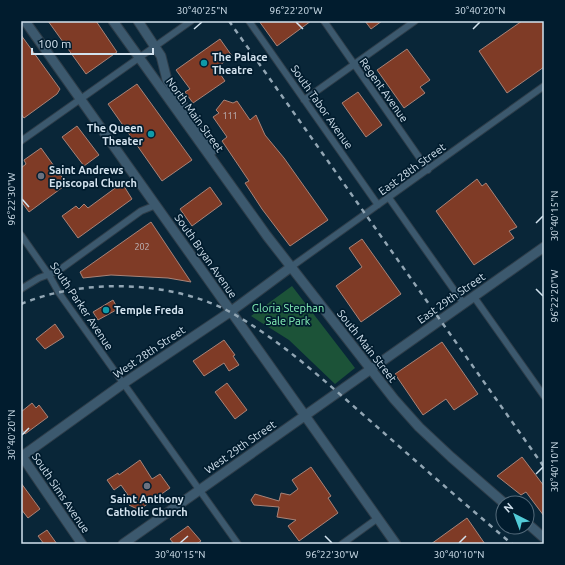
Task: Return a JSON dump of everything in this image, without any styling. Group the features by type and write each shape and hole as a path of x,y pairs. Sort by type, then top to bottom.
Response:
{"street":[{"name":"South Bryan Avenue","path":"25,21 81,98 230,312 306,414 396,544"},
{"name":"North Main Street","path":"113,21 217,166"},
{"name":"North Main Street","path":"138,21 156,46 164,62 167,80 212,151 217,166"},
{"path":"21,141 191,21"},
{"name":"South Tabor Avenue","path":"249,21 378,205"},
{"name":"Regent Avenue","path":"324,21 428,170"},
{"path":"304,100 415,21"},
{"name":"East 28th Street","path":"291,267 544,86"},
{"name":"South Main Street","path":"217,166 291,267 394,399 419,427 495,495"},
{"path":"389,198 464,304"},
{"path":"21,290 39,278 58,271 142,211 156,205"},
{"name":"South Parker Avenue","path":"21,235 49,275 59,293 238,544"},
{"name":"East 29th Street","path":"370,369 544,247"},
{"name":"West 28th Street","path":"21,456 124,383 230,312 291,267"},
{"path":"474,297 544,396"},
{"name":"West 29th Street","path":"123,544 370,369"},
{"name":"South Sims Avenue","path":"21,456 82,544"},
{"path":"342,544 378,518"},
{"path":"535,530 544,538"}],"green space":[{"name":"Gloria Stephan Sale Park","path":"292,286 355,368 335,384 289,340 251,316"}],"building":[{"path":"48,21 96,21 117,52 86,74"},
{"path":"259,21 311,21 277,46"},
{"path":"365,21 382,21 371,29"},
{"path":"522,21 544,21 544,67 507,93 479,51"},
{"path":"21,35 60,89 57,94 24,118 21,114"},
{"name":"The Palace Theatre","path":"220,39 232,56 216,68 225,81 193,103 185,92 190,89 176,70"},
{"path":"407,49 430,80 420,87 425,93 404,108 377,70"},
{"path":"137,84 192,160 162,181 108,104"},
{"path":"358,92 382,125 366,137 342,103"},
{"path":"224,100 233,103 237,101 250,120 256,115 265,135 284,158 328,220 290,246 262,209 245,183 249,181 222,141 227,137 213,117 219,113 216,110"},
{"path":"77,126 99,155 84,166 62,137"},
{"name":"Saint Andrews Episcopal Church","path":"41,148 67,184 29,212 21,201 21,168 26,164 24,160"},
{"path":"477,179 482,186 486,183 517,227 509,231 514,238 474,265 436,211"},
{"path":"122,183 132,199 78,238 62,216 76,206 79,209 84,204 88,208"},
{"path":"210,187 222,204 192,226 180,209"},
{"path":"151,222 191,282 168,278 111,275 83,278 80,272"},
{"path":"362,239 401,294 361,322 336,286 362,267 349,248"},
{"name":"Temple Freda","path":"113,300 118,309 98,320 93,312"},
{"path":"55,324 64,337 45,349 36,339"},
{"path":"224,340 235,355 233,356 239,365 229,371 224,363 204,376 193,361"},
{"path":"442,342 478,394 454,410 446,399 423,415 395,374"},
{"path":"227,383 247,410 235,419 215,392"},
{"path":"32,403 36,408 39,405 48,417 25,434 21,428 21,412"},
{"path":"522,457 544,486 544,516 535,504 535,495 528,495 526,492 521,495 497,476"},
{"name":"Saint Anthony Catholic Church","path":"140,460 152,479 160,474 170,488 139,510 129,505 130,498 121,485 114,490 107,480 118,473 119,475"},
{"path":"311,467 331,496 328,498 338,513 299,541 288,526 296,520 277,517 279,507 254,505 251,500 255,494 279,501 281,493 290,495 298,489 292,480"},
{"path":"21,483 40,509 28,518 21,509"},
{"path":"467,518 485,544 431,544"},
{"path":"188,526 201,541 196,544 174,544 170,539"},
{"path":"47,530 57,544 44,544 38,536"}],"railway":[{"path":"229,21 544,467"},
{"path":"21,304 72,290 128,286 183,294 208,302 232,313 289,351 512,544"}],"place":[{"name":"The Palace Theatre","path":"204,63"},
{"name":"The Queen Theater","path":"151,134"},
{"name":"Saint Andrews Episcopal Church","path":"41,176"},
{"name":"Temple Freda","path":"106,310"},
{"name":"Saint Anthony Catholic Church","path":"147,486"}]}
